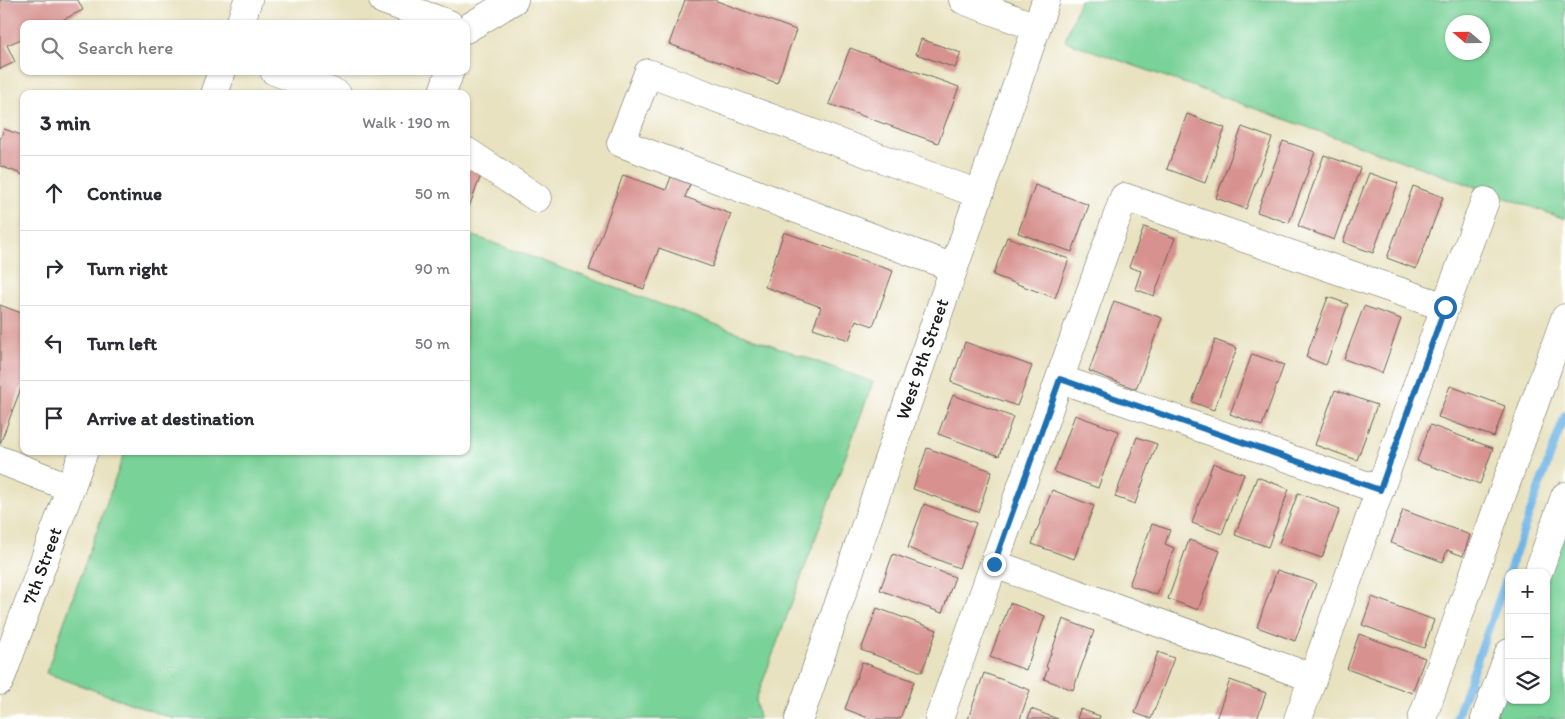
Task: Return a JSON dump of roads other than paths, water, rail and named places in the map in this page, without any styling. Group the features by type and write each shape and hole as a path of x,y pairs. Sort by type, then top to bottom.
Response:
{"street":[{"path":"241,20 248,0"},
{"path":"383,0 438,20"},
{"path":"470,27 514,0"},
{"path":"963,0 1036,27"},
{"name":"West 9th Street","path":"799,719 1046,0"},
{"path":"954,268 621,144 648,73 979,194"},
{"path":"215,90 221,75"},
{"path":"285,75 326,90"},
{"path":"443,90 449,75"},
{"path":"470,154 536,198"},
{"path":"939,719 1124,196 1445,307"},
{"path":"1298,719 1445,307 1485,201"},
{"path":"1422,719 1565,318"},
{"path":"1060,379 1380,490"},
{"name":"7th Street","path":"0,681 82,455"},
{"path":"0,460 70,488"},
{"path":"1539,569 1565,496"},
{"path":"994,564 1313,678"},
{"path":"1485,719 1507,659"}],"waterway":[{"path":"1456,719 1565,415"}]}
